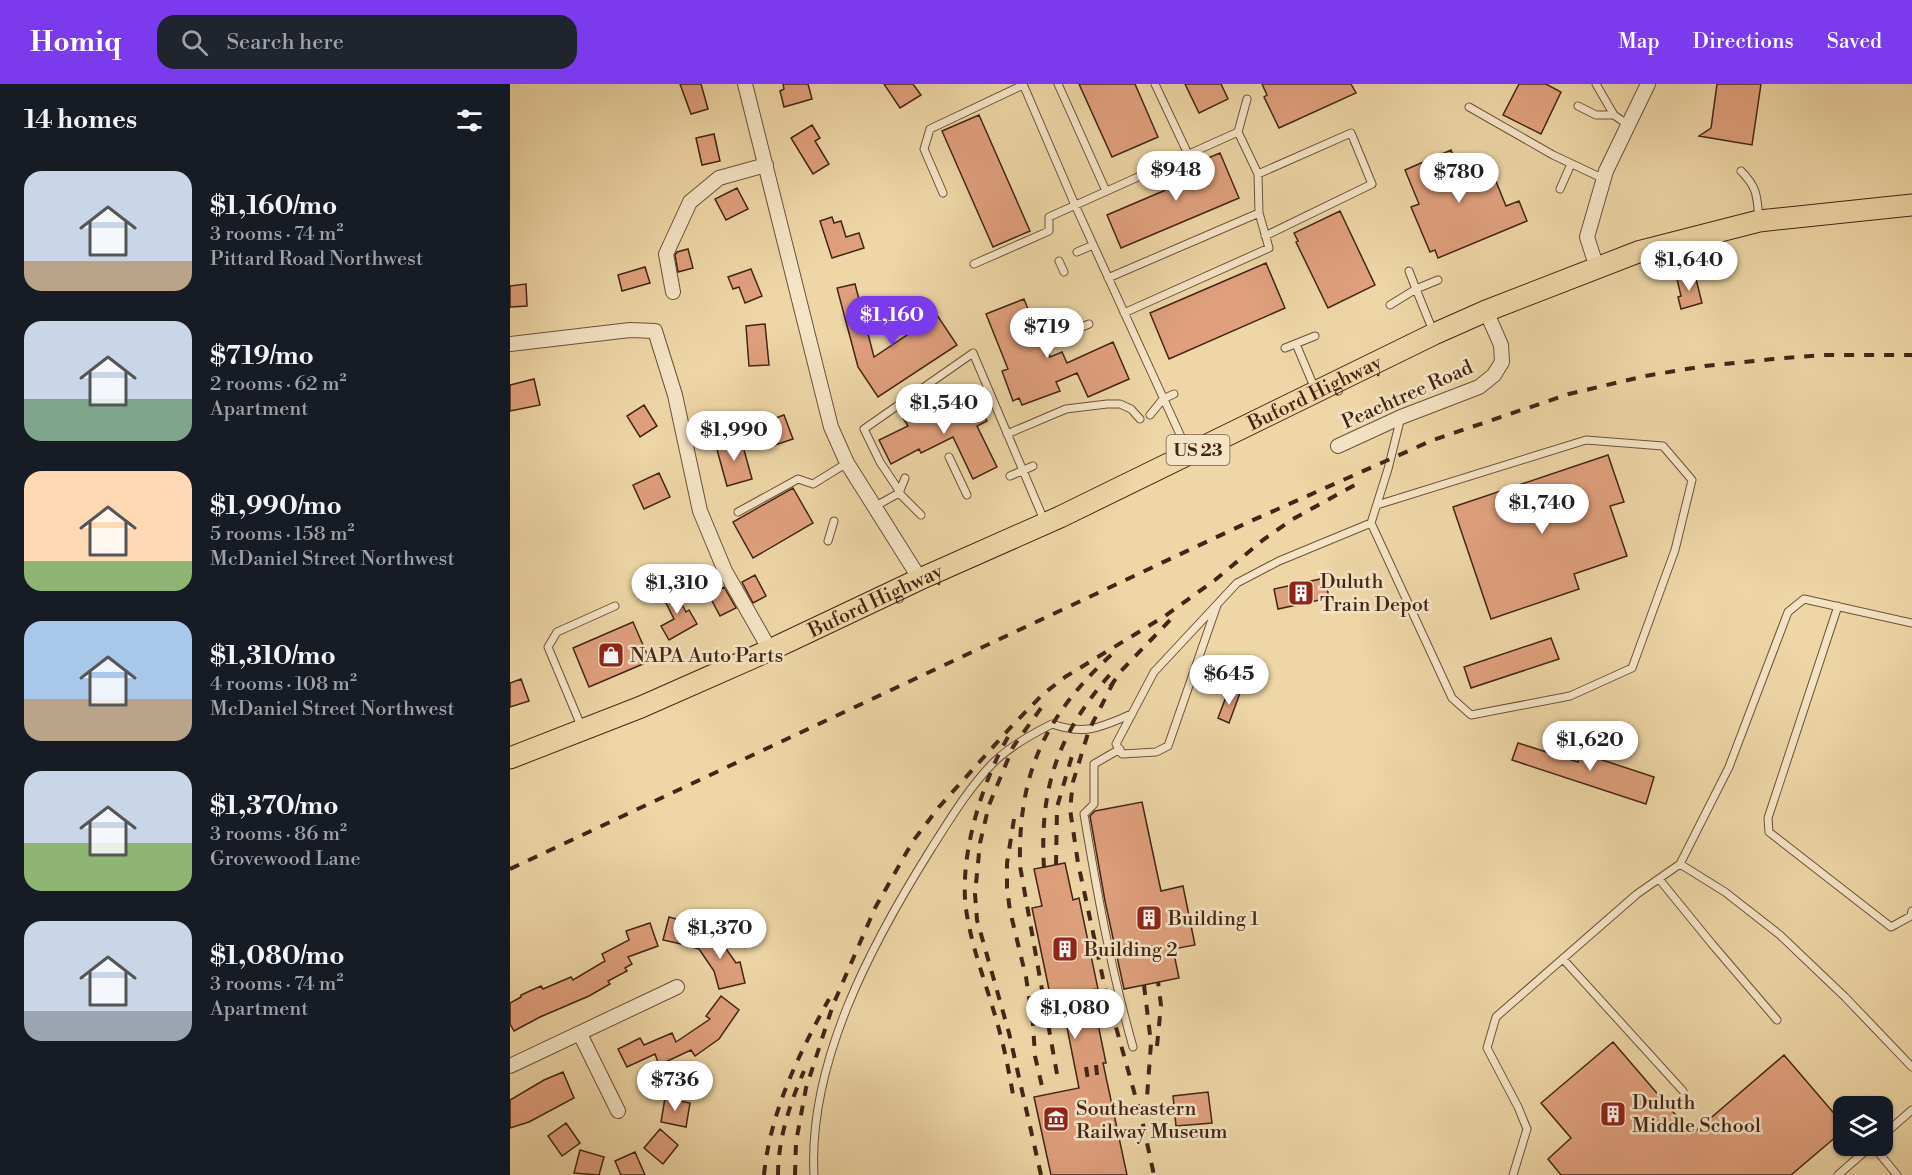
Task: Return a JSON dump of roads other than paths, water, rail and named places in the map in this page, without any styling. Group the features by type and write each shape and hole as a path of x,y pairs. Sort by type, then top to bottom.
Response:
{"main road":[{"name":"Buford Highway","path":"510,758 583,731 770,650 1045,523 1434,334 1486,311 1638,252 1759,221 1912,205"}],"street":[{"path":"745,84 831,427 847,463 920,579"},
{"path":"1597,268 1587,237 1604,179 1648,84"},
{"path":"674,292 666,254 690,202 719,178 766,165"},
{"name":"Peachtree Road","path":"1338,446 1401,417 1479,387 1494,375 1502,362 1501,345 1486,311"},
{"path":"510,344 630,330 655,331 675,394 700,511 725,571 770,650"},
{"path":"510,1066 676,987"},
{"path":"580,1034 618,1111"}],"lane":[{"path":"1058,84 1106,191"},
{"path":"1155,84 1188,154"},
{"path":"1596,84 1614,115 1628,125"},
{"path":"943,193 924,149 930,129 1023,85 1075,205 1189,454"},
{"path":"995,99 999,108"},
{"path":"1124,313 1269,248 1259,213 1258,174 1238,132 1247,99"},
{"path":"1578,106 1596,115 1614,115"},
{"path":"1469,107 1571,164 1604,179"},
{"path":"1049,217 1238,132"},
{"path":"1258,174 1351,133 1372,184 1265,236"},
{"path":"1560,189 1571,164"},
{"path":"1741,171 1752,182 1756,191 1759,221"},
{"path":"974,264 1049,231 1049,217 1045,209"},
{"path":"1108,278 1259,213"},
{"path":"1077,252 1093,245"},
{"path":"1059,261 1064,272"},
{"path":"1409,271 1434,334"},
{"path":"1389,305 1416,289 1438,280"},
{"path":"1056,338 1089,324"},
{"path":"1285,348 1315,336"},
{"path":"1296,344 1316,392"},
{"path":"921,515 899,492 880,462 864,429 973,353 1045,523"},
{"path":"1150,415 1163,399 1174,394"},
{"path":"1007,434 1066,409 1120,404 1131,409 1140,419"},
{"path":"1377,506 1586,440 1663,446 1692,480 1675,550 1632,668 1570,696 1471,715 1452,698 1371,523 1401,417"},
{"path":"950,457 967,495"},
{"path":"738,512 798,479 813,484 847,463"},
{"path":"1010,476 1033,466"},
{"path":"874,507 899,492 905,478"},
{"path":"828,541 834,521"},
{"path":"1217,606 1168,746 1156,752 1122,754 1116,744 1154,672 1237,583 1279,561 1371,523"},
{"path":"1513,1175 1527,1129 1487,1048 1497,1017 1637,894 1680,864 1726,776 1788,612 1804,599 1912,623"},
{"path":"583,731 548,647 557,632 615,606"},
{"path":"1838,606 1768,818 1769,832 1892,927 1911,916 1912,911"},
{"path":"814,1175 812,1148 822,1092 839,1027 896,905 940,834 995,761 1032,734 1052,724 1069,730 1089,730 1132,714"},
{"path":"1119,749 1094,764 1094,804 1084,814 1103,923 1118,993 1133,1047"},
{"path":"1680,864 1725,892 1780,935 1845,997 1912,1067"},
{"path":"1659,879 1778,1020"},
{"path":"1563,959 1683,1091"},
{"path":"1893,1126 1912,1110"},
{"path":"1838,1175 1860,1156"},
{"path":"1880,1156 1896,1175"}],"railway":[{"path":"510,869 1251,521 1433,440 1569,394 1645,376 1705,366 1773,359 1824,355 1912,355"},
{"path":"795,1175 796,1142 806,1088 833,1005 875,908 913,841 939,807 1010,728 1042,695 1065,677 1165,616 1293,519 1362,481"},
{"path":"1110,687 1121,671 1172,618"},
{"path":"1057,1074 1020,866 1024,803 1030,775 1052,725 1068,701 1111,655"},
{"path":"1044,868 1045,811 1056,762 1079,716 1113,671"},
{"path":"1114,681 1089,730 1073,782 1070,809 1078,863 1105,988 1142,1120 1154,1175"},
{"path":"1041,1175 1009,1033 977,920 975,894 980,843 989,805 1013,747 1044,704"},
{"path":"1008,737 981,797 969,843 965,888 966,909 972,940 1000,1033 1014,1100"},
{"path":"1056,865 1057,807 1074,749"},
{"path":"1014,819 1007,863 1007,888 1010,911 1026,977 1035,1056 1044,1095"},
{"path":"1157,1046 1161,1005 1158,982"},
{"path":"1144,985 1151,1043 1147,1118"},
{"path":"764,1175 767,1152 779,1106 797,1062 829,999"},
{"path":"1096,1065 1098,1084"},
{"path":"1086,1067 1089,1086"},
{"path":"778,1175 780,1148 786,1122 804,1071"}],"place":[{"name":"Duluth Train Depot","path":"1301,593"},
{"name":"NAPA Auto Parts","path":"611,655"},
{"name":"Building 1","path":"1149,918"},
{"name":"Building 2","path":"1065,949"},
{"name":"Duluth Middle School","path":"1613,1114"},
{"name":"Southeastern Railway Museum","path":"1056,1119"}]}
